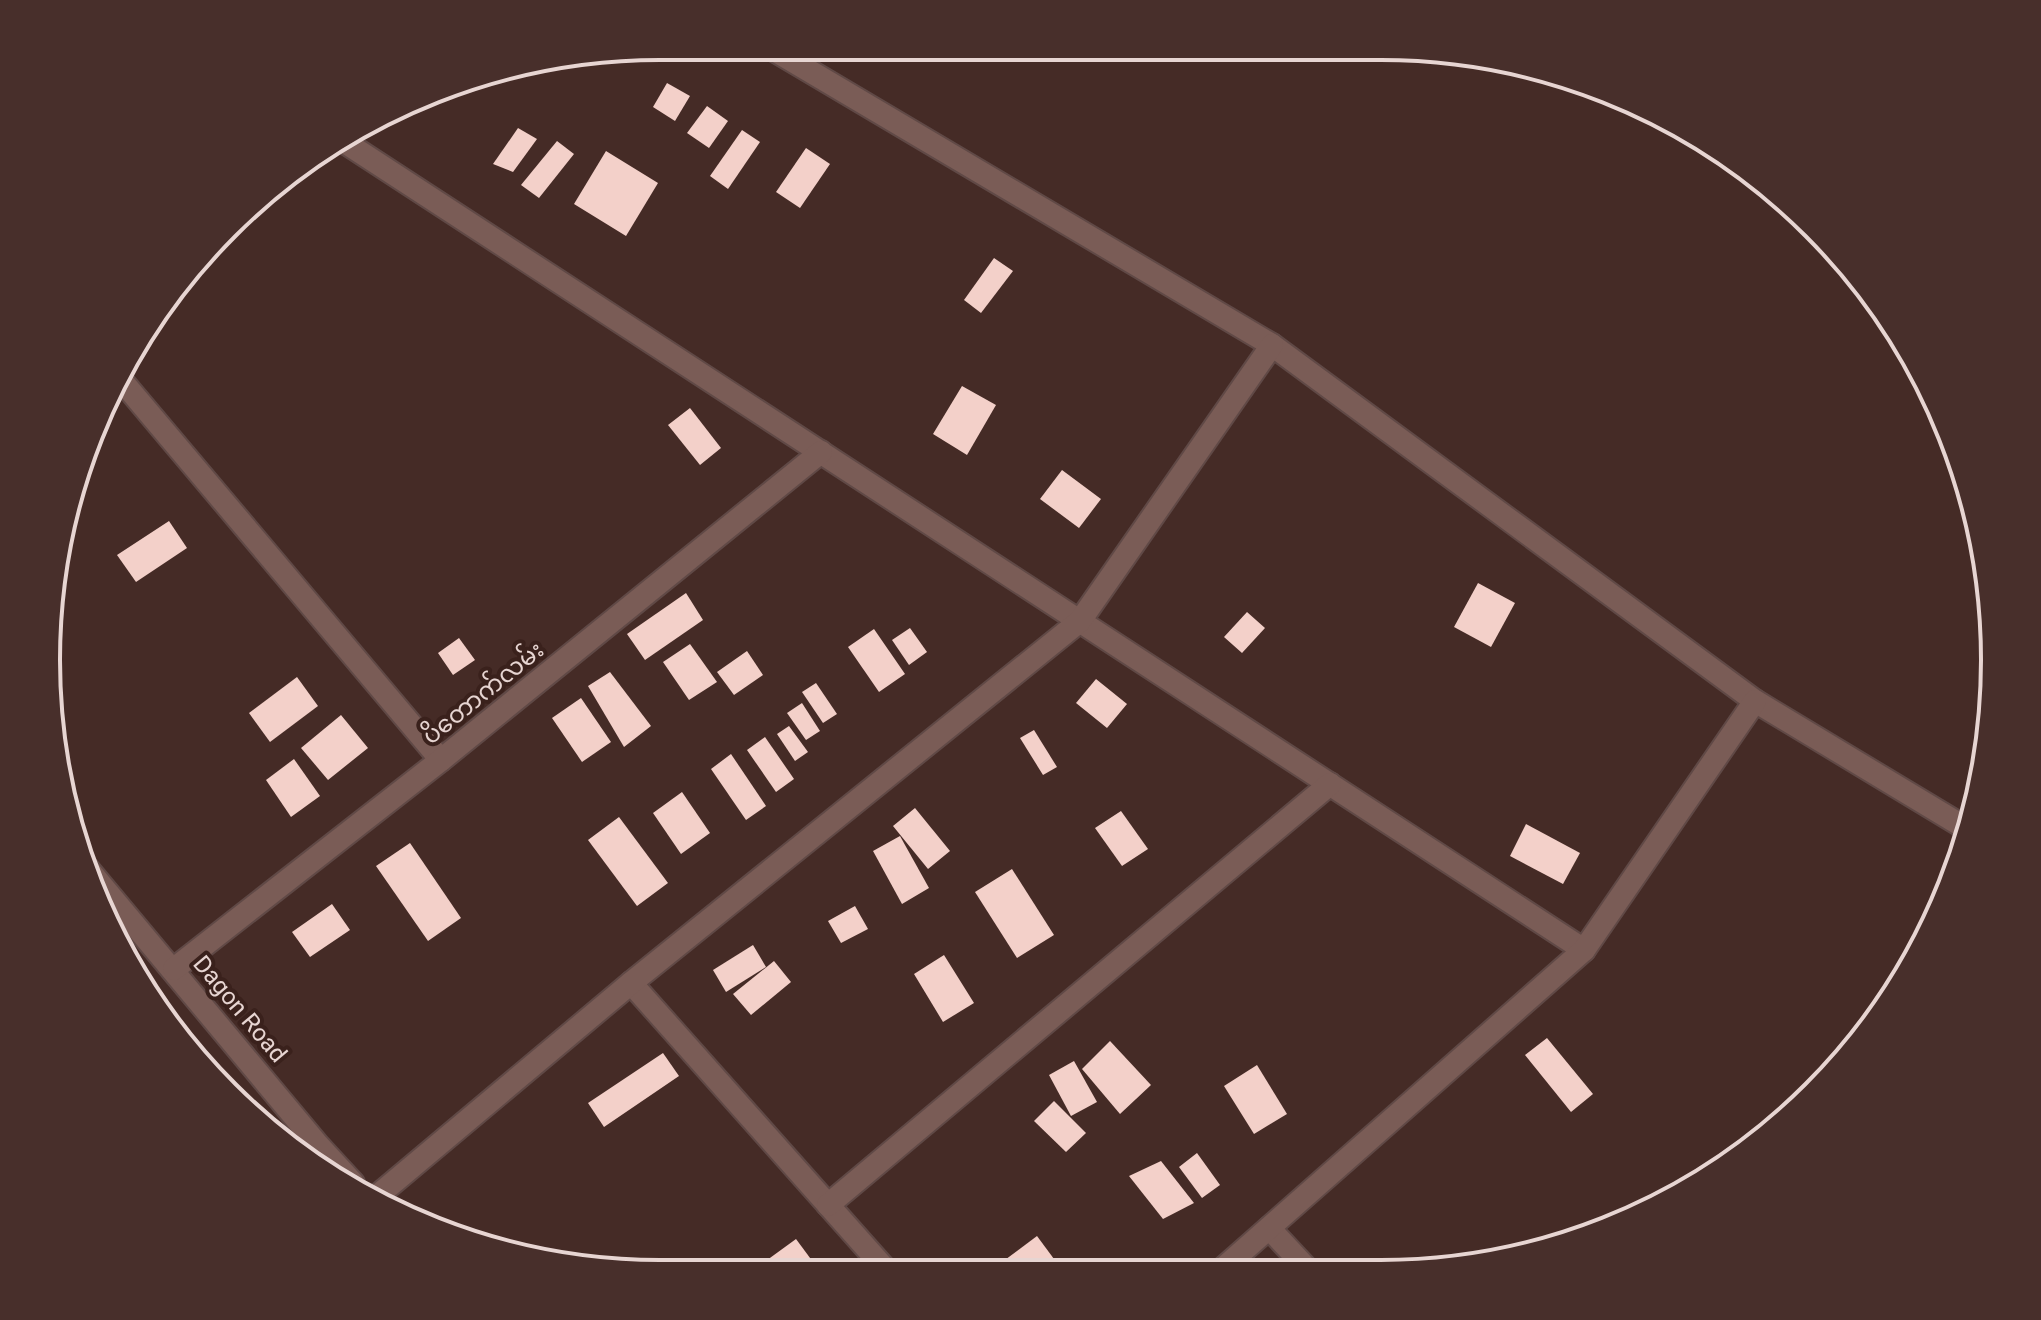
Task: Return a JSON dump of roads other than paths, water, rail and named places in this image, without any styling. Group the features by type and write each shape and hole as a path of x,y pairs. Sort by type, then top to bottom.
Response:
{"street":[{"path":"791,60 1272,345 1755,701 1958,824"},
{"path":"351,146 1584,950"},
{"path":"382,1192 631,983 1080,621 1272,345"},
{"path":"126,386 441,760"},
{"name":"ပိတောက်လမ်း","path":"174,969 441,760 821,452"},
{"path":"1233,1260 1584,950 1755,701"},
{"path":"828,1205 1330,784"},
{"name":"Dagon Road","path":"118,917 174,969 311,1148"},
{"path":"631,983 877,1260"},
{"path":"1269,1228 1299,1260"}]}
